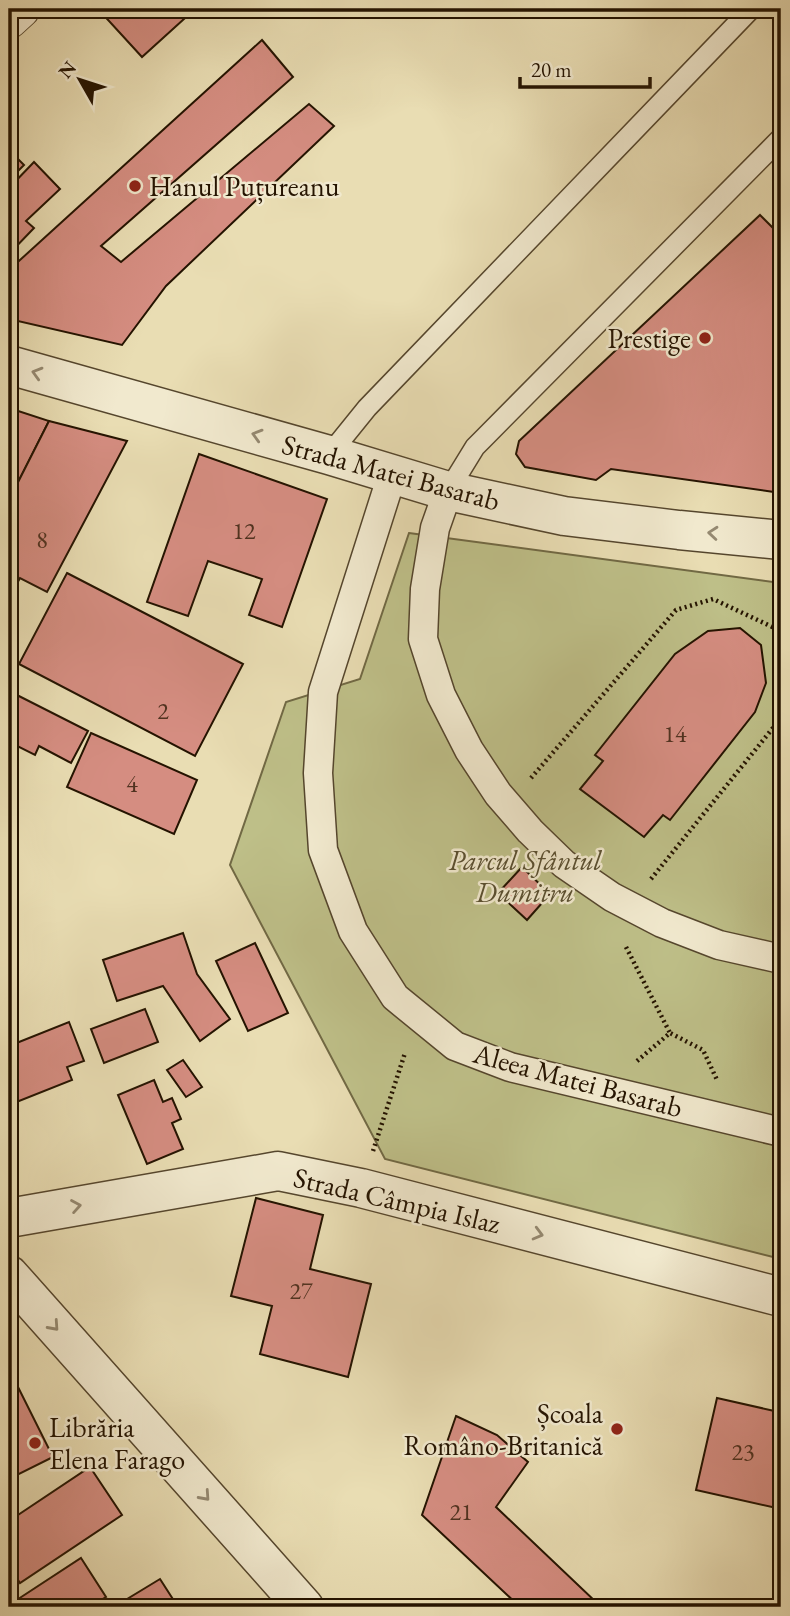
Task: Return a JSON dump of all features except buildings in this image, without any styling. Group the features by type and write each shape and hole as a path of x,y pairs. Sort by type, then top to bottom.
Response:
{"street":[{"path":"9,20 20,9"},
{"name":"Strada Matei Basarab","path":"9,365 448,491 564,516 781,540"},
{"name":"Aleea Matei Basarab","path":"393,475 323,692 317,773 323,850 353,931 395,997 455,1046 510,1067 781,1132"},
{"path":"448,491 435,528 425,589 423,639 441,695 469,750 498,794 564,864 620,902 662,923 719,945 781,959"},
{"name":"Strada Câmpia Islaz","path":"9,1218 278,1171 361,1188 781,1297"},
{"path":"9,1275 304,1607"}],"lane":[{"path":"328,455 367,408 751,9"},
{"path":"448,491 475,447 781,138"}],"path":[{"path":"508,805 677,610 713,599 781,631"},
{"path":"670,1033 618,932 620,902 781,718"},
{"path":"361,1188 417,1015"}],"green space":[{"name":"Parcul Sfântul Dumitru","path":"409,533 781,583 781,1259 385,1159 230,865 286,702 360,679"}],"place":[{"name":"Hanul Puțureanu","path":"135,186"},
{"name":"Prestige","path":"705,338"},
{"name":"Școala Româno-Britanică","path":"617,1429"},
{"name":"Librăria Elena Farago","path":"35,1443"}]}
